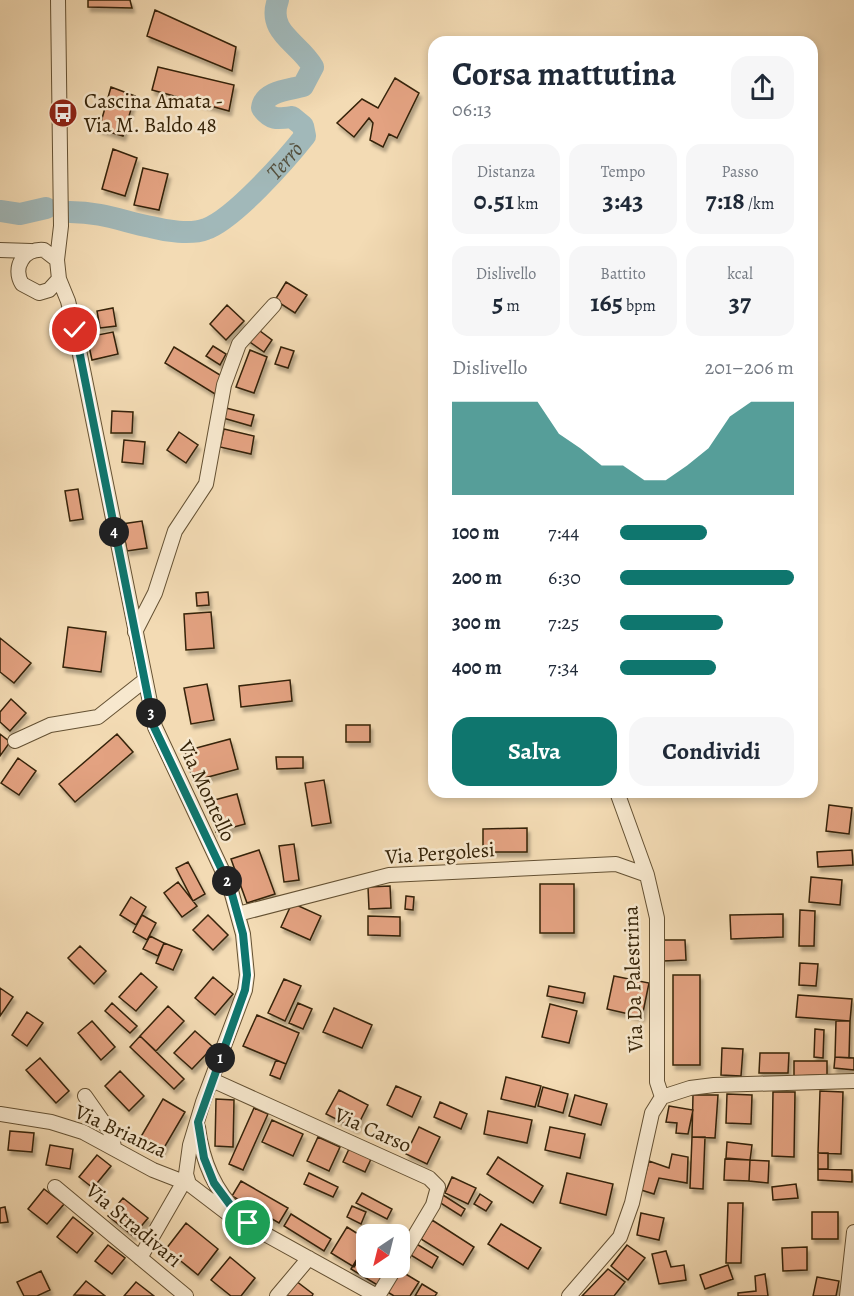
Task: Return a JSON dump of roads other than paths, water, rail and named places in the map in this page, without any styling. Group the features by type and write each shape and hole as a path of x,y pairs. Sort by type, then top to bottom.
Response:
{"street":[{"name":"Via Montello","path":"58,0 61,226 57,260 59,279 68,301 75,330 135,632 158,735 230,887 246,956 245,990 190,1145 187,1182 216,1206 377,1296"},
{"path":"59,279 46,292 27,288 18,278 17,271 20,262 52,239 61,226"},
{"path":"0,250 35,250 50,253 57,260"},
{"path":"0,257 17,271"},
{"name":"Via Montello","path":"46,292 61,304 75,330"},
{"path":"135,632 155,593 175,531 206,484 224,385 239,344 274,305"},
{"path":"15,741 50,725 98,717 145,680"},
{"name":"Via Da Palestrina","path":"619,798 646,875 657,918 657,1082 662,1097"},
{"name":"Via Pergolesi","path":"238,914 389,875 616,864 646,875"},
{"name":"Via Carso","path":"212,1080 429,1178 438,1187 433,1205 410,1244"},
{"path":"569,1296 620,1237 632,1203 652,1113 662,1097 690,1088 714,1085 854,1081"},
{"path":"85,1096 111,1133 114,1148"},
{"name":"Via Brianza","path":"0,1114 75,1129 168,1176 187,1182"},
{"name":"Via Montello","path":"198,1122 209,1171 224,1198 248,1223"},
{"path":"140,1258 187,1182 196,1163 209,1171 205,1187 187,1182"},
{"name":"Via Stradivari","path":"55,1187 186,1296"},
{"path":"847,1296 854,1232"},
{"path":"277,1296 309,1258"},
{"path":"377,1296 389,1278"}],"waterway":[{"name":"Terrò","path":"70,212 102,215 164,230 193,232 218,223 259,188 305,136 303,126 292,117 278,118 268,115 262,108 264,102 278,92 303,86 313,67 280,29 276,11 278,0"},
{"name":"Terrò","path":"0,211 20,214 46,208"}],"place":[{"name":"Cascina Amata - Via M. Baldo 48","path":"63,113"}]}
